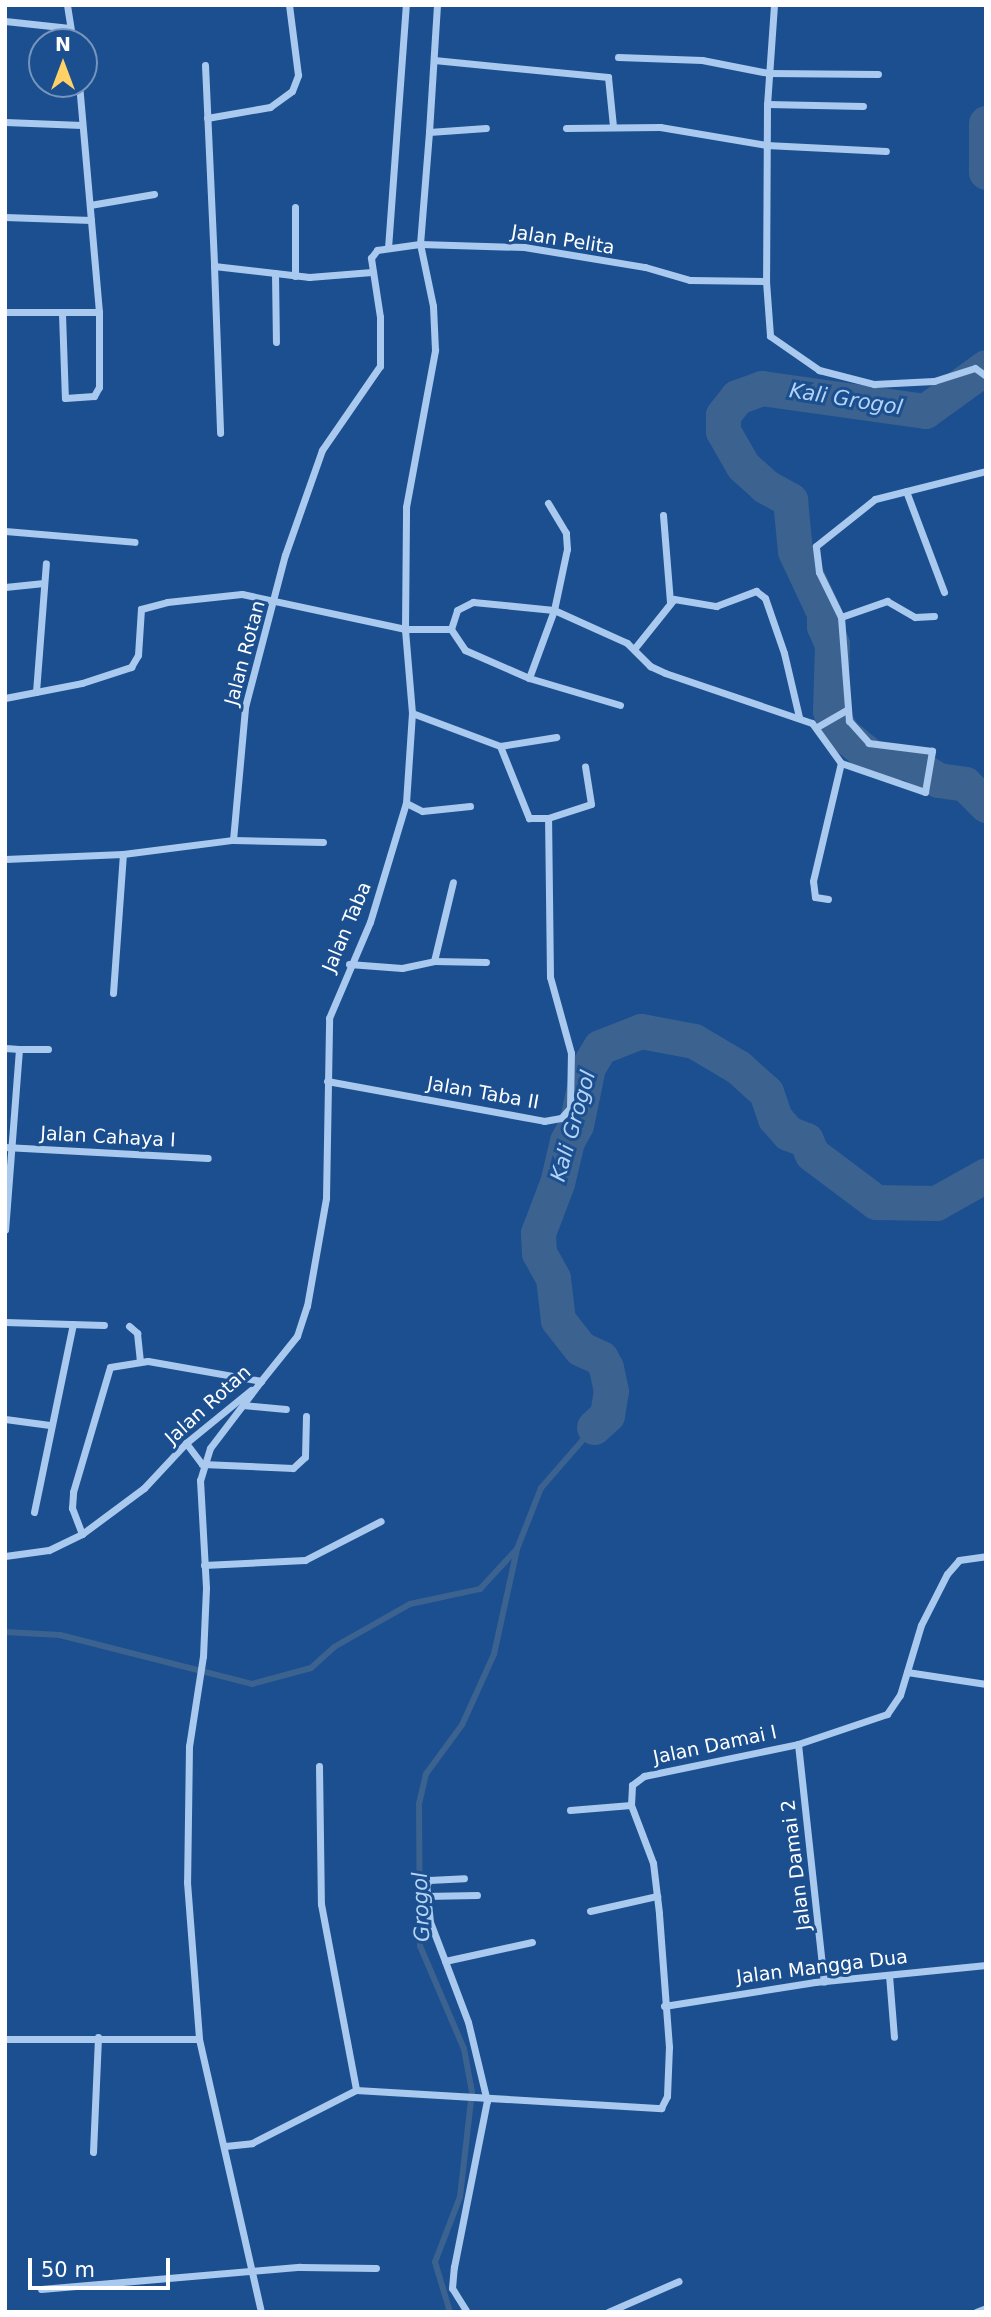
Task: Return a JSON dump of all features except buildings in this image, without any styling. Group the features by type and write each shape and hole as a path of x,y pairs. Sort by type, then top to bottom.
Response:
{"street":[{"path":"5,21 70,28 67,5"},
{"path":"207,118 270,107 292,91 297,63 289,5"},
{"path":"214,266 295,275 372,272 373,253 388,248 406,5"},
{"name":"Jalan Taba","path":"326,1064 329,1018 349,964 370,922 406,803 412,713 405,629 406,507 435,350 433,306 420,244 437,5"},
{"path":"774,5 766,104 766,281 770,336 819,370 874,384 903,384 979,369 986,376"},
{"path":"618,57 702,60 768,73 878,74"},
{"path":"434,60 608,77 613,126"},
{"path":"205,65 220,433"},
{"path":"62,314 64,396 69,401 94,396 99,390 99,312 80,98"},
{"path":"766,104 863,106"},
{"path":"5,122 82,125"},
{"path":"566,128 660,127 766,145 886,151"},
{"path":"429,132 486,128"},
{"path":"90,205 154,194"},
{"path":"295,207 295,275"},
{"path":"5,217 91,220"},
{"name":"Jalan Pelita","path":"388,248 420,244 524,247 665,270 690,280 766,281"},
{"name":"Jalan Rotan","path":"233,840 245,707 276,602 285,555 322,450 380,366 380,317 372,272"},
{"path":"275,273 276,342"},
{"path":"5,312 99,312"},
{"path":"451,629 457,610 468,602 554,610 634,649 665,673 819,726 841,763 921,792 928,784 933,759 929,750 869,743 854,729 847,710 841,617 819,572 816,546 875,499 986,471"},
{"path":"906,491 944,592"},
{"path":"529,678 554,610 568,541 548,503"},
{"path":"663,514 670,602"},
{"path":"5,531 135,542"},
{"path":"36,692 46,564"},
{"path":"5,587 44,583"},
{"path":"5,698 131,667 138,656 143,608 235,593 405,629 451,629"},
{"path":"634,649 670,602 678,599 716,606 761,593 784,653 799,717"},
{"path":"841,617 887,601 915,617 934,616"},
{"path":"451,629 465,650 529,678 620,705"},
{"path":"819,726 847,710"},
{"path":"412,713 500,746 556,737"},
{"path":"500,746 525,814 548,818 591,804 584,766"},
{"path":"828,899 816,897 813,881 841,763"},
{"path":"406,803 422,811 470,806"},
{"name":"Jalan Taba II","path":"327,1081 544,1121 561,1118 570,1108 571,1053 556,1007 549,946 548,818"},
{"path":"5,859 123,855 233,840 323,842"},
{"path":"113,993 123,855"},
{"path":"434,961 453,882"},
{"path":"349,964 402,968 434,961 486,962"},
{"path":"5,1048 48,1049"},
{"path":"5,1229 9,1147 19,1049"},
{"name":"Jalan Rotan","path":"5,1556 49,1550 82,1534 144,1488 186,1443 261,1381 297,1336 311,1289 326,1198 326,1064"},
{"name":"Jalan Cahaya I","path":"9,1147 208,1158"},
{"path":"5,1322 104,1325"},
{"path":"34,1512 50,1425 74,1324"},
{"path":"129,1326 137,1332 140,1362"},
{"path":"82,1534 72,1508 73,1492 105,1372 115,1364 140,1362 261,1381 202,1464 203,1656 189,1746 187,1882 199,2039 225,2146 250,2274 261,2312"},
{"path":"243,1405 286,1409"},
{"path":"202,1464 301,1465 306,1416"},
{"path":"5,1419 50,1425"},
{"path":"186,1443 202,1464"},
{"path":"204,1565 305,1560 381,1521"},
{"path":"798,1744 887,1714 900,1695 920,1625 947,1574 959,1560 986,1556"},
{"path":"907,1672 986,1684"},
{"name":"Jalan Damai I","path":"631,1805 632,1785 644,1776 798,1744"},
{"name":"Jalan Damai 2","path":"798,1744 824,1982"},
{"path":"318,1766 321,1904 356,2090"},
{"path":"225,2146 252,2143 356,2090 487,2101 662,2108 668,2059 659,1913 653,1863 631,1805 570,1810"},
{"path":"464,1878 429,1880 425,1896 468,2022 487,2101 452,2288 467,2312"},
{"path":"425,1896 477,1895"},
{"path":"590,1911 657,1896"},
{"path":"445,1961 532,1942"},
{"name":"Jalan Mangga Dua","path":"664,2006 824,1982 986,1965"},
{"path":"889,1975 894,2037"},
{"path":"93,2152 98,2037"},
{"path":"5,2039 199,2039"},
{"path":"41,2289 250,2274 300,2267 376,2269"},
{"path":"608,2312 679,2281"},
{"path":"976,2312 986,2308"}],"waterway":[{"name":"Kali Grogol","path":"986,123 986,172"},
{"name":"Kali Grogol","path":"986,367 925,411 762,388 737,397 723,415 723,431 743,466 765,486 790,500 795,551 824,613 824,626 832,644 830,711 842,733 874,759 910,763 938,780 965,784 986,805"},
{"name":"Kali Grogol","path":"594,1427 607,1415 611,1391 606,1368 601,1358 580,1348 558,1320 553,1278 539,1253 538,1233 557,1183 567,1141 576,1125 588,1067 600,1047 641,1031 694,1041 738,1067 766,1092 775,1118 788,1133 806,1140 812,1154 876,1202 936,1203 986,1175"},
{"name":"Grogol","path":"450,2312 435,2262 460,2197 472,2092 464,2049 420,1946 419,1804 426,1774 462,1725 494,1654 517,1549 541,1488 594,1427"},
{"name":"Grogol","path":"5,1632 60,1635 252,1684 311,1668 334,1647 410,1604 480,1589 516,1550"}]}
